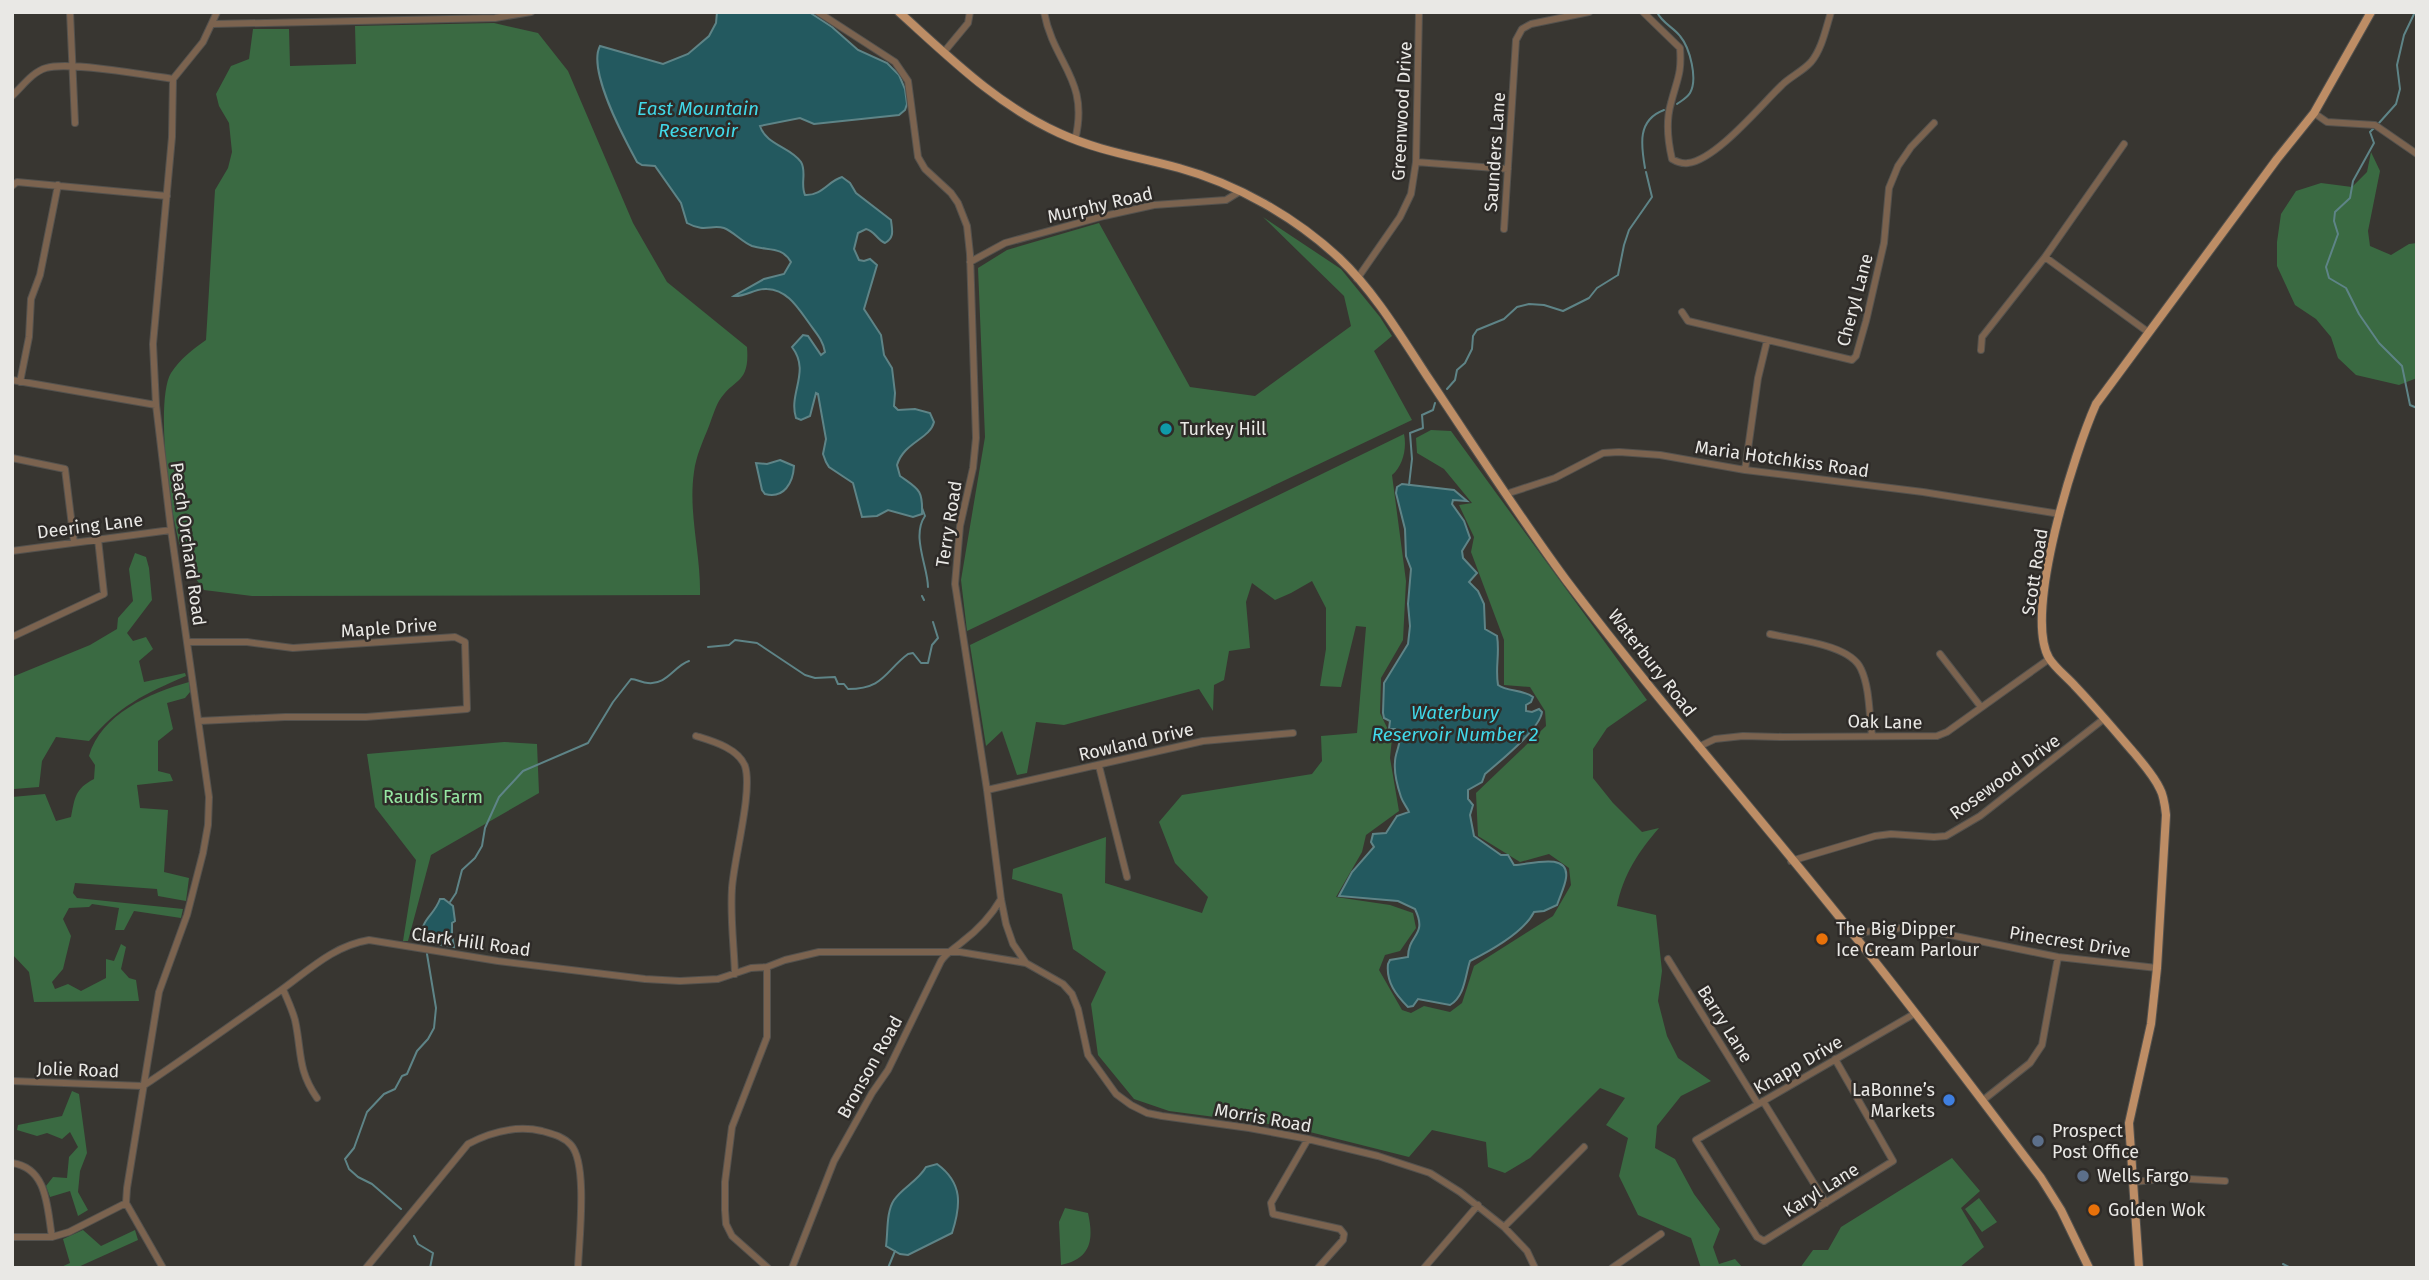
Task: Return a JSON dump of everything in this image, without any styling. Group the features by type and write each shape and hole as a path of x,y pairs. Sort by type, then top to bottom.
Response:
{"main road":[{"name":"Waterbury Road","path":"899,12 1005,104 1038,123 1075,141 1131,158 1185,169 1264,201 1299,225 1341,260 1391,322 1506,495 1566,579 1698,747 1857,939 2041,1178 2062,1210 2089,1268"},
{"name":"Scott Road","path":"2049,659 2043,640 2043,600 2060,514 2082,435 2096,404 2314,113 2371,12"},
{"path":"2049,659 2105,718 2151,773 2161,790 2166,815 2151,1024 2129,1124 2139,1268"}],"street":[{"path":"70,12 75,123"},
{"path":"12,96 41,70 51,67 173,79 201,45 213,24 216,12"},
{"path":"213,24 459,15 495,18 531,12"},
{"name":"Terry Road","path":"818,12 895,62 908,81 918,157 925,169 951,193 967,226 976,438 973,468 960,526 955,584 1001,898 1013,944 1026,963"},
{"path":"944,52 968,23 970,12"},
{"path":"1044,12 1050,34 1076,85 1080,110 1075,141"},
{"name":"Greenwood Drive","path":"1357,279 1400,217 1411,194 1416,162 1419,12"},
{"name":"Saunders Lane","path":"1504,229 1516,40 1522,29 1531,24 1589,12"},
{"path":"1643,12 1680,48 1681,73 1669,113 1672,159 1680,163 1690,163 1709,153 1736,132 1785,82 1812,61 1831,12"},
{"name":"Peach Orchard Road","path":"143,1086 159,992 187,915 208,825 209,797 156,405 153,344 172,137 173,79"},
{"path":"2314,113 2326,122 2377,127 2417,154"},
{"name":"Cheryl Lane","path":"1682,312 1688,321 1852,360 1856,356 1884,243 1889,188 1898,166 1910,148 1934,123"},
{"path":"1981,350 1982,337 2045,257 2124,144"},
{"path":"1416,162 1508,169"},
{"path":"12,186 17,182 167,196"},
{"path":"58,185 40,275 31,299 29,337 16,381 156,405"},
{"name":"Murphy Road","path":"970,262 1005,243 1104,216 1154,205 1226,200 1239,192"},
{"path":"2045,257 2148,332"},
{"path":"1745,470 1758,378 1767,341"},
{"name":"Maria Hotchkiss Road","path":"1506,495 1555,478 1603,453 1619,452 1660,455 1745,470 1923,492 2060,514"},
{"path":"12,458 65,468 74,542"},
{"name":"Deering Lane","path":"12,551 171,530"},
{"path":"12,637 104,594 98,539"},
{"path":"1770,634 1837,649 1857,662 1865,681 1872,735"},
{"name":"Maple Drive","path":"187,642 247,642 293,648 456,637 465,642 467,709 366,717 199,721"},
{"path":"1940,654 1981,707"},
{"name":"Oak Lane","path":"1698,747 1715,739 1743,736 1937,736 1947,732 2049,659"},
{"name":"Rosewood Drive","path":"1791,861 1875,836 1946,836 1980,816 2105,718"},
{"name":"Rowland Drive","path":"987,790 1203,741 1293,733"},
{"path":"696,736 724,746 736,754 744,763 746,774 732,886 735,974"},
{"path":"1099,766 1127,877"},
{"name":"Bronson Road","path":"792,1268 834,1161 888,1070 918,1004 947,952 962,943 992,914 1001,898"},
{"name":"Pinecrest Drive","path":"1857,939 1864,932 1911,927 2058,957 2157,968"},
{"name":"Clark Hill Road","path":"143,1086 333,951 369,940 498,961 645,979 701,981 718,979 751,968 767,967 819,952 960,952 1026,963"},
{"path":"1982,1101 2030,1063 2042,1045 2058,957"},
{"name":"Barry Lane","path":"1668,959 1826,1203"},
{"name":"Morris Road","path":"1026,963 1063,984 1072,994 1088,1055 1116,1094 1131,1105 1162,1116 1308,1139 1378,1156 1430,1173 1478,1205 1504,1227 1527,1251 1535,1268"},
{"path":"767,967 767,1037 732,1126 725,1182 725,1210 726,1224 732,1236 768,1268"},
{"path":"283,989 293,1012 306,1082 317,1098"},
{"name":"Knapp Drive","path":"1764,1241 1757,1237 1696,1140 1914,1014"},
{"name":"Karyl Lane","path":"1764,1241 1893,1161 1835,1059"},
{"name":"Jolie Road","path":"12,1081 143,1086"},
{"path":"143,1086 126,1203 163,1268"},
{"path":"366,1268 468,1144 485,1135 516,1129 558,1135 571,1144 578,1157 581,1175 578,1268"},
{"path":"1308,1139 1271,1203 1271,1209 1273,1214 1340,1229 1344,1234 1343,1240 1318,1268"},
{"path":"1504,1227 1584,1147"},
{"path":"12,1163 24,1165 34,1172 40,1182 52,1237"},
{"path":"2133,1182 2172,1178 2225,1181"},
{"path":"12,1237 52,1237 69,1233 126,1203"},
{"path":"1424,1268 1478,1205"},
{"path":"1612,1268 1661,1234"}],"green space":[{"path":"494,23 538,33 568,71 633,223 667,282 747,347 746,368 740,379 719,401 695,466 693,503 700,595 252,596 204,590 186,563 175,525 166,467 164,410 166,388 171,373 178,363 206,340 215,190 228,168 232,152 229,123 219,106 216,94 231,66 249,59 253,29 289,29 290,66 356,64 355,26"},
{"path":"2371,152 2380,171 2368,231 2370,246 2391,255 2409,244 2417,243 2417,378 2399,385 2356,375 2338,358 2331,337 2316,319 2295,305 2277,266 2281,214 2296,191 2321,183 2352,187 2367,172"},
{"path":"1263,217 1341,269 1380,317 1392,336 1374,351 1412,420 967,631 961,580 985,437 978,268 1007,250 1099,223 1190,387 1255,396 1351,326 1344,296"},
{"path":"1431,430 1451,431 1647,700 1607,728 1593,749 1593,778 1642,832 1659,828 1633,864 1623,884 1617,906 1656,915 1662,971 1658,1001 1667,1036 1678,1058 1711,1081 1681,1096 1657,1126 1655,1148 1675,1159 1694,1194 1720,1229 1713,1247 1719,1264 1735,1259 1743,1268 1701,1268 1691,1238 1638,1215 1619,1176 1628,1138 1606,1125 1625,1098 1600,1088 1530,1158 1505,1173 1488,1167 1486,1142 1432,1130 1409,1157 1290,1127 1169,1111 1134,1099 1098,1055 1091,1004 1106,972 1073,949 1062,894 1012,879 1013,869 1106,837 1105,883 1202,913 1208,897 1175,863 1159,822 1182,795 1312,774 1322,761 1321,736 1357,733 1366,627 1356,626 1341,687 1320,686 1326,649 1326,608 1312,581 1275,600 1252,583 1246,602 1250,648 1229,651 1224,680 1214,685 1213,711 1199,689 1064,725 1036,722 1027,773 1017,775 1002,731 986,746 970,645 1404,434 1403,456 1392,475 1406,581 1403,640 1381,678 1380,713 1392,738 1390,758 1399,811 1366,835 1362,852 1336,897 1390,905 1413,913 1416,928 1400,951 1385,955 1379,970 1402,1010 1411,1013 1424,1006 1450,1012 1462,1003 1474,966 1553,916 1571,885 1569,868 1549,854 1520,862 1478,836 1476,793 1546,726 1545,711 1530,687 1504,685 1504,640 1471,552 1474,537 1459,505 1472,503 1444,469 1417,453 1416,438"},
{"path":"135,553 146,557 152,600 127,633 133,641 146,637 153,649 139,661 144,682 185,673 186,676 133,702 89,741 56,737 42,761 39,787 14,789 12,677 90,645 117,629 118,618 133,601 129,569"},
{"path":"189,682 190,692 185,698 167,703 173,729 158,741 158,771 170,774 173,781 137,785 140,808 168,810 164,872 189,878 186,901 158,896 157,889 75,883 73,893 77,898 183,909 181,918 134,911 124,930 115,930 119,908 92,904 89,907 69,908 63,919 71,936 63,969 52,982 55,989 68,984 81,991 106,978 106,959 114,961 121,944 126,947 121,969 129,978 136,980 139,1001 34,1002 29,972 12,954 12,797 45,794 56,821 71,817 77,794 94,779 95,765 89,756 104,728 143,699"},
{"name":"Raudis Farm","path":"504,742 537,744 539,793 431,855 408,941 403,941 416,860 375,807 367,754"},
{"path":"72,1091 79,1094 87,1153 80,1171 78,1192 88,1210 78,1216 70,1191 50,1197 46,1186 53,1177 67,1178 69,1157 78,1147 70,1132 62,1139 47,1133 37,1136 17,1130 18,1125 62,1116"},
{"path":"1952,1158 1980,1191 1961,1208 1984,1247 1959,1268 1800,1268 1813,1250 1828,1250 1841,1227"},
{"path":"1979,1198 1997,1222 1982,1232 1965,1209"},
{"path":"1065,1208 1088,1213 1091,1232 1084,1253 1079,1258 1061,1265 1059,1222"},
{"path":"83,1230 101,1246 135,1230 138,1240 76,1268 59,1268 70,1263 63,1239"}],"water":[{"name":"East Mountain Reservoir","path":"717,12 809,12 832,27 858,50 887,63 899,75 905,89 907,104 899,115 814,124 800,118 760,126 768,138 801,162 805,195 816,193 842,177 856,193 891,220 892,233 888,241 882,242 866,229 858,233 854,249 859,260 870,259 877,265 864,309 881,335 884,355 892,368 894,406 898,410 915,409 930,413 934,422 928,433 905,451 897,465 900,476 918,490 922,499 922,514 913,517 888,510 877,516 862,517 853,483 829,467 823,454 826,439 818,394 816,393 810,416 801,420 796,418 794,409 800,365 792,347 803,335 808,336 821,355 825,352 821,340 787,296 774,290 763,289 734,296 764,279 784,274 791,262 783,253 752,246 724,228 703,228 687,223 681,203 655,166 637,162 609,104 598,71 597,57 600,46 663,64 688,54 709,36 716,23"},
{"path":"780,460 794,466 792,478 782,492 765,494 756,463 767,464"},
{"name":"Waterbury Reservoir Number 2","path":"1402,484 1454,490 1467,501 1453,500 1452,504 1464,521 1470,538 1462,551 1463,558 1477,573 1469,582 1478,591 1484,604 1485,629 1497,636 1498,685 1533,697 1526,705 1526,711 1539,709 1542,712 1527,736 1485,774 1482,782 1468,790 1468,799 1473,805 1470,815 1474,836 1501,855 1508,855 1514,865 1546,861 1561,864 1566,878 1557,905 1534,912 1515,934 1470,961 1462,991 1450,1005 1418,999 1413,1006 1408,1007 1390,982 1390,960 1408,957 1418,930 1415,909 1398,901 1339,896 1352,872 1374,847 1371,842 1373,834 1386,833 1397,816 1409,812 1401,797 1396,775 1398,734 1395,729 1389,729 1390,721 1384,718 1383,713 1384,683 1408,644 1410,626 1408,604 1411,569 1406,556 1405,529 1396,493 1397,487"},
{"path":"440,899 453,906 454,947 421,942 425,922"},
{"path":"937,1164 952,1179 958,1195 952,1233 908,1255 900,1254 886,1246 891,1205 926,1167"}],"waterway":[{"path":"1657,12 1684,41 1692,64 1692,87 1689,95 1677,104"},
{"path":"2379,123 2396,104 2400,89 2397,65 2404,35 2415,12"},
{"path":"1645,168 1642,151 1645,127 1655,114 1664,110"},
{"path":"2375,127 2370,132 2374,143 2353,181 2350,198 2335,212 2334,221 2338,234 2326,267 2329,278 2346,288 2359,314 2379,343 2402,366 2410,405 2417,408"},
{"path":"1447,389 1455,380 1457,370 1465,363 1477,330 1504,319 1517,307 1529,304 1563,311 1589,298 1597,288 1618,275 1629,230 1652,197 1646,172"},
{"path":"1409,485 1412,459 1410,433 1423,428 1422,415 1433,410 1435,403"},
{"path":"922,508 925,516 921,524 920,542 928,587"},
{"path":"922,596 924,600"},
{"path":"708,647 729,645 735,640 757,643 805,675 815,678 835,677 838,684 844,684 848,689 860,688 883,678 908,654 913,653 921,663 928,663 932,645 938,638 933,622"},
{"path":"450,902 456,893 462,870 475,858 482,846 485,828 499,797 523,771 588,743 613,702 631,679 655,683 689,661"},
{"path":"401,1209 372,1184 349,1169 345,1159 354,1148 367,1112 384,1094 395,1089 402,1076 407,1074 417,1051 434,1028 436,1008 427,954"},
{"path":"414,1236 418,1244 433,1253 430,1268"},
{"path":"888,1268 895,1251"},
{"path":"2283,1264 2291,1268"}],"place":[{"name":"Turkey Hill","path":"1166,429"},
{"name":"The Big Dipper Ice Cream Parlour","path":"1822,939"},
{"name":"LaBonne’s Markets","path":"1949,1100"},
{"name":"Prospect Post Office","path":"2038,1141"},
{"name":"Wells Fargo","path":"2083,1176"},
{"name":"Golden Wok","path":"2094,1210"}]}
